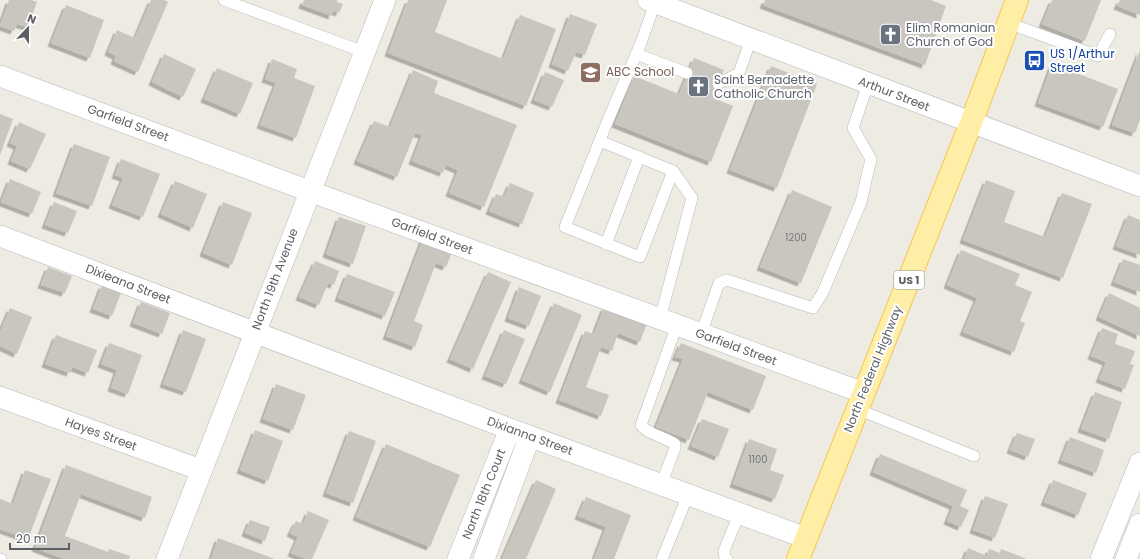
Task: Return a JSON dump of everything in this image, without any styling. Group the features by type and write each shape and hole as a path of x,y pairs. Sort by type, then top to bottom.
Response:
{"main road":[{"name":"North Federal Highway","path":"798,559 971,123 1017,0"}],"street":[{"name":"North 19th Avenue","path":"167,559 309,191 385,0"},
{"name":"Arthur Street","path":"652,1 1140,186"},
{"name":"Garfield Street","path":"0,76 701,334 861,401"},
{"name":"Dixieana Street","path":"0,236 255,332"},
{"name":"Dixianna Street","path":"255,332 510,429 806,538"},
{"name":"Hayes Street","path":"0,397 201,470"},
{"name":"North 18th Court","path":"458,559 510,429"},
{"name":"North 18th Court","path":"484,559 530,436"},
{"path":"1101,559 1140,463"},
{"path":"1126,559 1140,524"}],"lane":[{"path":"224,0 364,52"},
{"path":"652,1 636,54 565,227 640,257 673,171"},
{"path":"1008,23 1098,56 1110,34"},
{"path":"718,84 739,74 751,39"},
{"path":"636,54 688,73"},
{"path":"701,334 719,283 727,280 813,308 823,292 861,202 871,158 853,128 868,84"},
{"path":"600,141 673,171 692,198 668,322 641,425 644,429 668,439 675,444 675,448 661,485"},
{"path":"606,244 639,157"},
{"path":"861,401 974,456"},
{"path":"662,559 688,494"},
{"path":"727,559 725,558 724,550 739,514"}],"building":[{"path":"9,0 31,0 37,2 28,27 17,24 14,31 0,26"},
{"path":"151,0 164,0 168,2 138,72 114,61 116,56 108,52 117,30 135,38"},
{"path":"304,0 337,0 337,2 343,4 339,13 333,11 332,16 302,5"},
{"path":"408,0 447,0 435,32 503,59 520,15 556,29 526,106 388,53"},
{"name":"Elim Romanian Church of God","path":"765,0 931,0 946,6 925,65 763,5"},
{"path":"1052,0 1101,0 1085,41 1042,24"},
{"path":"1120,0 1140,0 1140,15 1117,6"},
{"path":"66,5 104,20 90,58 51,43"},
{"path":"570,14 597,24 585,55 576,52 568,71 552,64"},
{"path":"1140,50 1140,120 1135,133 1112,125"},
{"path":"164,54 196,69 183,97 152,82"},
{"path":"694,58 724,70 713,98 733,106 711,162 615,124 634,76 679,94"},
{"path":"272,59 297,69 294,78 315,86 296,138 260,125 276,83 265,79"},
{"path":"1052,64 1118,89 1103,127 1038,103"},
{"path":"771,66 817,84 777,188 730,170"},
{"path":"217,68 253,83 240,114 204,99"},
{"path":"413,70 438,81 434,93 517,125 484,207 449,193 458,170 446,165 443,173 412,161 422,135 415,133 397,177 357,161 374,121 390,127"},
{"path":"545,72 564,80 552,107 534,100"},
{"path":"0,114 13,119 0,155"},
{"path":"19,122 46,134 30,169 11,161 17,146 10,143"},
{"path":"74,144 110,157 92,206 56,193"},
{"path":"121,159 160,174 143,217 112,205 123,178 115,175"},
{"path":"10,179 41,192 32,214 1,202"},
{"path":"986,180 1015,191 1004,222 1045,237 1062,193 1092,204 1063,278 963,240"},
{"path":"175,181 207,194 193,228 161,214"},
{"path":"510,183 534,193 522,224 489,211 496,194 504,197"},
{"path":"792,190 832,207 801,283 760,267"},
{"path":"54,202 77,211 68,233 45,225"},
{"path":"223,202 252,213 232,265 203,253"},
{"path":"1128,215 1140,220 1140,255 1116,246"},
{"path":"339,217 366,226 353,264 326,254"},
{"path":"423,238 453,250 446,267 436,263 414,321 423,325 415,347 386,336"},
{"path":"961,250 1020,274 1015,285 1032,292 1020,321 1025,323 1014,352 963,332 977,298 947,285"},
{"path":"1123,259 1140,265 1140,292 1114,282"},
{"path":"315,261 339,271 334,285 328,283 319,305 299,297"},
{"path":"48,267 72,276 65,293 41,285"},
{"path":"488,272 511,282 473,369 450,359"},
{"path":"347,274 395,292 385,316 338,298"},
{"path":"102,285 121,293 112,316 93,309"},
{"path":"519,287 541,296 529,326 508,318"},
{"path":"1109,293 1140,308 1140,336 1099,317"},
{"path":"141,302 170,313 162,334 133,323"},
{"path":"554,303 582,315 550,392 522,380"},
{"path":"604,307 647,323 640,342 618,333 612,351 601,347 586,387 609,395 601,416 559,400 585,331 594,334"},
{"path":"10,308 32,317 17,354 0,346 0,332"},
{"path":"1102,328 1118,334 1115,344 1135,351 1130,364 1134,365 1125,389 1099,379 1106,362 1091,356"},
{"path":"183,330 206,339 186,392 163,384"},
{"path":"504,330 525,339 506,384 485,376"},
{"path":"56,335 97,350 88,373 72,367 70,373 45,364"},
{"path":"109,343 142,355 128,394 111,388 117,370 101,364"},
{"path":"681,343 766,376 753,410 708,392 689,440 656,427 683,359 675,357"},
{"path":"276,384 306,395 293,430 263,419"},
{"path":"1095,392 1122,402 1109,439 1081,429"},
{"path":"702,419 729,429 718,457 691,446"},
{"path":"255,430 283,441 268,481 240,470"},
{"path":"349,431 376,441 353,503 326,493"},
{"path":"1017,433 1035,439 1028,457 1010,450"},
{"path":"1070,437 1104,450 1096,473 1061,460"},
{"path":"749,439 777,449 770,470 784,475 775,499 733,484"},
{"path":"386,444 460,475 430,547 356,517"},
{"path":"880,454 967,490 960,506 969,510 961,527 947,521 953,506 873,472"},
{"path":"66,465 152,497 145,518 81,494 65,536 108,552 109,549 130,556 129,559 64,559 35,548"},
{"path":"25,470 51,479 28,539 0,529 0,499 13,504"},
{"path":"536,480 556,489 526,559 502,559"},
{"path":"1053,480 1087,493 1078,515 1044,502"},
{"path":"985,496 1008,504 995,538 973,530"},
{"path":"586,497 631,515 614,559 594,559 606,527 578,516"},
{"path":"308,511 329,520 312,559 306,559 291,553 298,537 290,533 296,521 303,524"},
{"path":"250,520 270,527 265,541 245,533"},
{"path":"218,538 275,559 211,559"},
{"path":"968,548 987,556 989,549 1000,553 1001,549 1027,559 964,559"}],"place":[{"name":"Elim Romanian Church of God","path":"890,35"},
{"name":"US 1/Arthur Street","path":"1034,61"},
{"name":"ABC School","path":"591,72"},
{"name":"Saint Bernadette Catholic Church","path":"698,87"}]}
